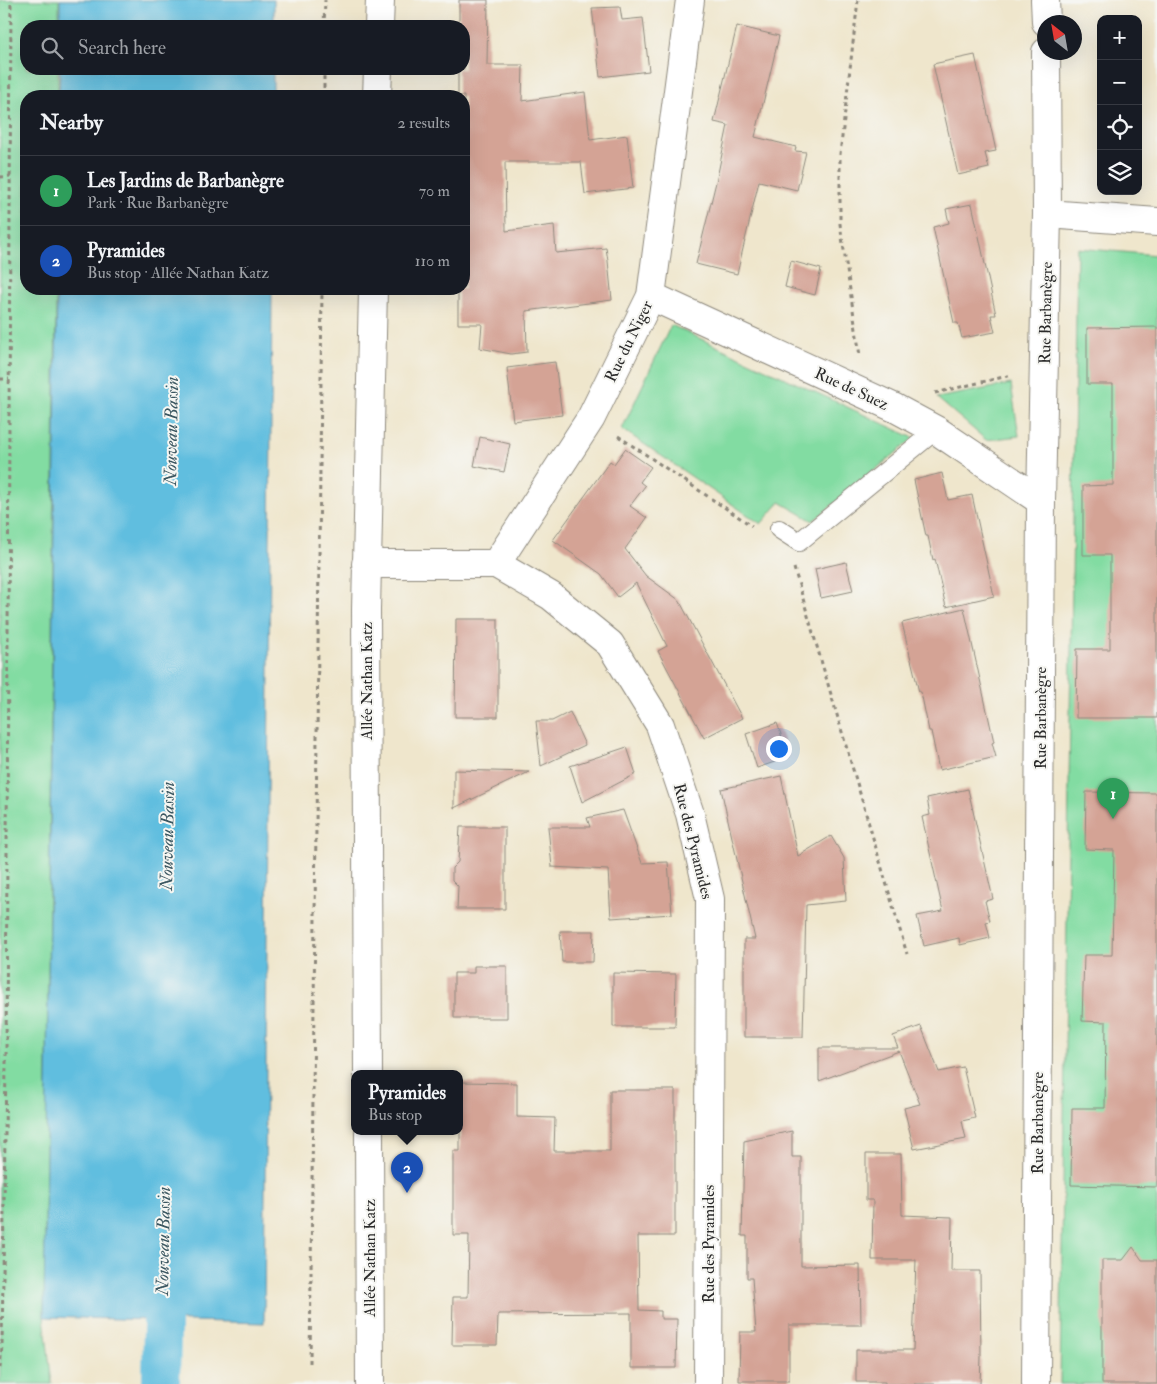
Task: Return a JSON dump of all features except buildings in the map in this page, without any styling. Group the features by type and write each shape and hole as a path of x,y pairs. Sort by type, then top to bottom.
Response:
{"street":[{"path":"379,20 380,0"},
{"name":"Rue du Niger","path":"496,564 591,418 651,296 690,0"},
{"path":"1046,0 1046,15"},
{"name":"Rue Barbanègre","path":"1036,1384 1041,501 1046,214 1046,60"},
{"path":"377,90 378,75"},
{"path":"1046,214 1157,222"},
{"name":"Allée Nathan Katz","path":"368,1070 366,564 373,295"},
{"name":"Rue de Suez","path":"651,296 895,408 936,430 1041,501"},
{"path":"366,564 496,564"},
{"name":"Rue des Pyramides","path":"496,564 551,596 610,644 660,725 690,814 710,899 708,1384"},
{"name":"Allée Nathan Katz","path":"369,1135 370,1384"}],"lane":[{"path":"779,530 799,542 936,430"}],"path":[{"path":"0,1368 2,1345 1,1300 6,1065 11,0"},
{"path":"324,20 325,0"},
{"path":"858,0 840,154 840,224 865,394"},
{"path":"324,75 324,90"},
{"path":"0,177 11,176"},
{"path":"310,1363 322,295"},
{"path":"895,408 930,394 1044,367"},
{"path":"0,379 9,379"},
{"path":"591,418 765,534 779,530"},
{"path":"799,542 793,550 791,558 907,954"},
{"path":"0,1064 6,1065"}],"green space":[{"path":"0,0 59,0 59,20 20,20 20,75 58,75 58,90 20,90 20,295 56,295 44,1317 52,1384 0,1384"},
{"path":"1077,248 1157,255 1157,1384 1060,1384"},
{"path":"671,325 914,438 813,521 780,502 761,524 622,429"},
{"path":"1011,384 1019,436 986,440 937,398"}],"water":[{"path":"60,0 274,0 274,20 60,20"},
{"path":"60,75 273,75 273,90 59,90"},
{"path":"57,295 272,295 264,1323 44,1317"}],"waterway":[{"name":"Nouveau Bassin","path":"161,1384 163,1269"}],"place":[{"name":"Les Jardins de Barbanègre","path":"1113,819"},
{"name":"Pyramides","path":"407,1193"}]}
